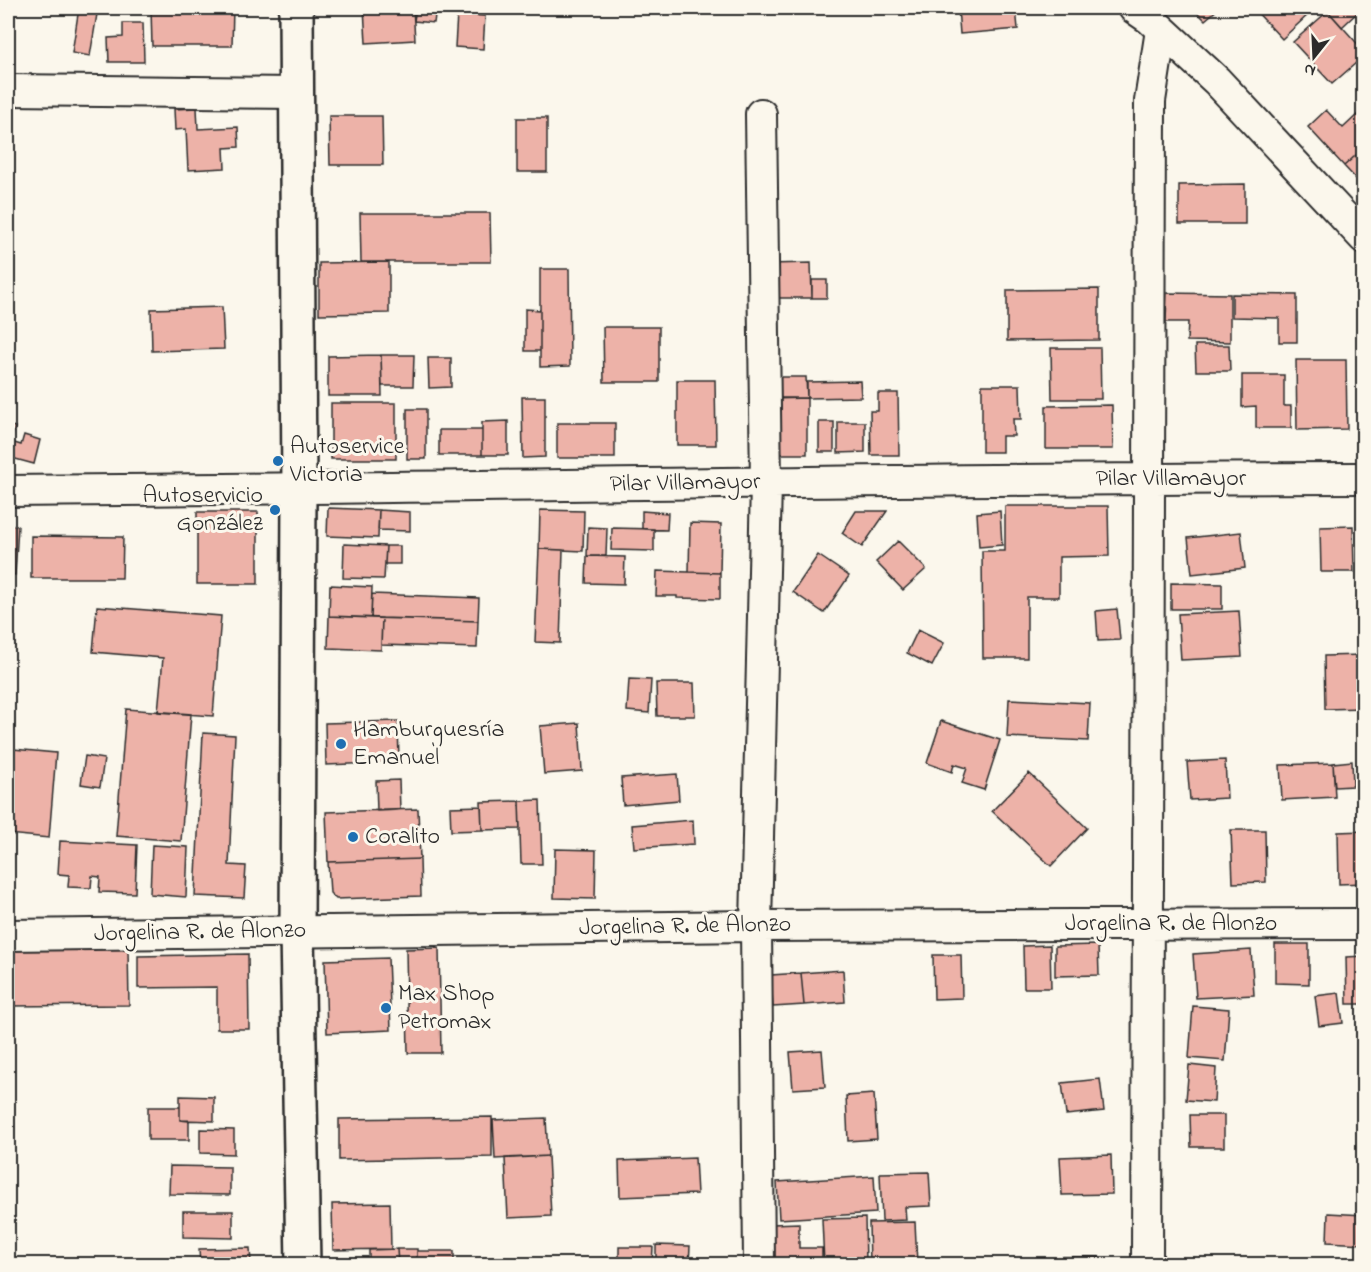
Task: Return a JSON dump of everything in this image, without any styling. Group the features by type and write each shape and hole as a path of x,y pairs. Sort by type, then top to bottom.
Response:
{"main road":[{"path":"296,8 299,489 297,932 303,1264"}],"street":[{"path":"1134,8 1217,81 1364,238"},
{"path":"1147,1264 1150,101 1161,30"},
{"path":"8,90 297,93"},
{"path":"759,1264 756,926 766,483 761,114"},
{"name":"Pilar Villamayor","path":"8,491 1149,478 1364,478"},
{"name":"Jorgelina R. de Alonzo","path":"8,935 756,926 1364,924"}],"building":[{"path":"79,8 98,8 90,56 72,53"},
{"path":"151,8 233,8 232,46 152,46"},
{"path":"364,8 413,8 415,40 366,43"},
{"path":"416,8 436,8 434,23 414,21"},
{"path":"958,8 1016,8 1018,29 960,34"},
{"path":"1193,8 1219,8 1205,20"},
{"path":"1253,8 1305,8 1310,13 1282,39"},
{"path":"1332,8 1356,8 1359,11 1342,27 1328,11"},
{"path":"1328,11 1364,51 1364,56 1332,84 1293,42"},
{"path":"457,14 485,16 483,49 455,47"},
{"path":"123,23 143,23 144,62 109,62 108,38 123,37"},
{"path":"197,108 198,129 238,127 239,147 224,148 225,168 188,170 186,129 175,130 174,109"},
{"path":"1326,110 1343,128 1359,113 1364,118 1364,148 1344,166 1308,127"},
{"path":"329,116 382,116 383,165 330,165"},
{"path":"517,118 547,118 547,172 517,172"},
{"path":"1364,148 1364,174 1357,180 1344,166"},
{"path":"1245,184 1245,224 1179,224 1179,185"},
{"path":"360,213 490,213 491,262 361,262"},
{"path":"389,262 389,313 319,314 319,263"},
{"path":"811,263 812,298 769,298 768,264"},
{"path":"540,269 569,269 570,366 540,367"},
{"path":"812,280 827,280 827,298 812,298"},
{"path":"1099,289 1099,340 1007,341 1007,290"},
{"path":"1167,293 1230,294 1230,342 1187,341 1188,322 1166,322"},
{"path":"1232,294 1297,295 1297,342 1279,342 1279,318 1232,317"},
{"path":"222,307 224,349 152,351 151,309"},
{"path":"525,309 540,310 540,351 525,351"},
{"path":"603,327 659,327 659,382 604,382"},
{"path":"1195,345 1229,345 1230,371 1196,371"},
{"path":"1051,348 1100,348 1101,399 1052,399"},
{"path":"381,355 414,355 413,386 382,386"},
{"path":"381,355 382,396 328,396 328,356"},
{"path":"428,358 451,358 451,387 429,388"},
{"path":"1296,360 1346,360 1347,429 1297,430"},
{"path":"1242,375 1284,375 1284,406 1291,406 1291,428 1256,428 1256,406 1242,407"},
{"path":"768,377 806,377 807,398 769,398"},
{"path":"677,380 715,380 716,445 677,445"},
{"path":"860,381 861,397 807,398 807,382"},
{"path":"982,385 1020,385 1021,419 1013,419 1014,436 1002,436 1002,452 982,452"},
{"path":"878,393 898,393 899,455 871,455 870,411 878,411"},
{"path":"522,397 545,397 545,457 523,458"},
{"path":"807,398 807,454 770,454 770,399"},
{"path":"331,403 396,403 396,459 331,459"},
{"path":"1112,405 1113,449 1046,449 1046,406"},
{"path":"407,409 426,409 426,459 407,459"},
{"path":"508,421 508,455 482,455 482,422"},
{"path":"819,422 834,422 834,452 819,452"},
{"path":"838,422 865,422 865,452 838,453"},
{"path":"557,423 615,423 615,458 557,458"},
{"path":"8,425 15,427 11,442 21,445 24,435 40,440 34,464 8,457"},
{"path":"439,430 482,430 482,455 439,455"},
{"path":"1005,506 1108,506 1109,556 1059,557 1059,597 1027,597 1027,658 983,658 982,551 1005,551"},
{"path":"328,508 379,510 378,538 327,536"},
{"path":"379,510 410,512 410,531 378,530"},
{"path":"540,510 584,511 583,551 539,549"},
{"path":"642,511 668,513 667,530 642,529"},
{"path":"856,511 887,511 862,547 842,533"},
{"path":"1000,511 1002,545 979,547 977,513"},
{"path":"197,512 258,512 258,584 197,584"},
{"path":"690,523 721,524 720,573 689,572"},
{"path":"8,525 18,526 15,575 8,574"},
{"path":"1353,526 1354,572 1321,572 1320,527"},
{"path":"588,527 607,528 606,556 587,556"},
{"path":"612,528 654,529 654,551 611,550"},
{"path":"1241,532 1245,568 1192,574 1188,538"},
{"path":"31,536 123,537 122,578 31,578"},
{"path":"898,541 926,569 903,590 876,562"},
{"path":"344,544 386,546 384,579 343,578"},
{"path":"386,546 400,546 400,564 385,564"},
{"path":"539,549 563,550 560,643 535,642"},
{"path":"818,555 849,576 824,613 793,592"},
{"path":"587,556 625,557 624,584 586,583"},
{"path":"657,571 720,573 720,599 656,596"},
{"path":"1171,583 1222,584 1222,609 1171,609"},
{"path":"330,585 372,587 371,618 329,616"},
{"path":"372,594 479,598 478,621 371,618"},
{"path":"97,606 221,616 213,716 158,712 163,658 93,652"},
{"path":"1117,609 1120,640 1098,641 1096,611"},
{"path":"1239,611 1242,657 1181,660 1178,614"},
{"path":"329,616 382,618 381,650 328,648"},
{"path":"382,618 478,621 477,648 381,645"},
{"path":"918,630 944,643 932,666 907,653"},
{"path":"1364,655 1364,708 1325,709 1324,656"},
{"path":"629,679 651,680 649,713 627,711"},
{"path":"656,683 694,683 695,716 657,716"},
{"path":"1009,699 1090,703 1088,741 1007,737"},
{"path":"126,709 191,714 181,841 116,836"},
{"path":"398,721 399,762 326,765 325,723"},
{"path":"941,721 1000,740 984,790 962,783 967,768 954,764 952,772 927,763"},
{"path":"579,723 582,771 544,774 540,726"},
{"path":"203,733 235,735 229,865 246,866 244,898 195,896"},
{"path":"13,749 56,753 49,838 8,834"},
{"path":"85,756 104,759 100,787 81,784"},
{"path":"1225,760 1227,798 1190,800 1187,762"},
{"path":"1352,761 1353,786 1335,787 1333,763"},
{"path":"1333,763 1335,797 1282,800 1280,765"},
{"path":"1029,773 1087,828 1051,866 992,811"},
{"path":"677,774 679,800 623,805 621,778"},
{"path":"399,780 400,810 377,811 376,781"},
{"path":"540,800 542,864 521,864 519,801"},
{"path":"519,801 520,829 482,830 481,802"},
{"path":"481,806 482,830 451,831 450,807"},
{"path":"418,809 420,859 328,862 326,812"},
{"path":"693,820 694,844 634,848 632,825"},
{"path":"1231,830 1265,830 1266,882 1233,883"},
{"path":"1364,831 1364,883 1339,884 1338,832"},
{"path":"60,841 137,845 135,893 99,892 100,877 92,876 91,888 68,887 69,875 58,874"},
{"path":"152,845 188,847 186,897 150,894"},
{"path":"555,849 596,850 595,899 554,898"},
{"path":"420,859 421,896 336,899 330,893 328,862"},
{"path":"1275,944 1309,944 1309,984 1275,983"},
{"path":"1050,945 1051,988 1024,988 1023,946"},
{"path":"1098,945 1099,975 1055,976 1055,946"},
{"path":"439,948 441,1053 408,1053 406,949"},
{"path":"128,949 129,1005 8,1006 8,950"},
{"path":"1251,950 1254,995 1196,998 1193,954"},
{"path":"248,954 249,1029 217,1029 217,987 138,988 138,956"},
{"path":"933,955 961,955 962,998 934,999"},
{"path":"1364,956 1364,1004 1347,1004 1346,957"},
{"path":"388,958 391,1030 327,1033 325,960"},
{"path":"843,970 845,1002 804,1005 801,973"},
{"path":"801,973 804,1005 773,1007 771,975"},
{"path":"1339,993 1343,1023 1319,1026 1315,996"},
{"path":"1193,1006 1229,1009 1225,1061 1189,1058"},
{"path":"822,1050 825,1087 793,1089 790,1052"},
{"path":"1189,1065 1216,1068 1214,1102 1186,1100"},
{"path":"1100,1079 1104,1111 1066,1115 1062,1083"},
{"path":"874,1094 877,1139 848,1141 846,1096"},
{"path":"180,1096 214,1097 214,1121 180,1120"},
{"path":"148,1107 180,1107 180,1120 189,1121 189,1140 148,1140"},
{"path":"1190,1115 1224,1115 1224,1147 1191,1147"},
{"path":"492,1117 492,1157 339,1160 339,1119"},
{"path":"546,1118 548,1156 495,1159 493,1120"},
{"path":"200,1129 234,1130 234,1154 200,1153"},
{"path":"1111,1155 1112,1194 1062,1195 1060,1157"},
{"path":"548,1156 551,1216 508,1218 505,1158"},
{"path":"695,1158 697,1194 620,1197 619,1161"},
{"path":"170,1166 230,1167 230,1195 169,1194"},
{"path":"929,1172 931,1206 905,1207 906,1220 882,1221 880,1173"},
{"path":"874,1176 876,1213 779,1219 777,1182"},
{"path":"390,1203 391,1249 333,1250 332,1204"},
{"path":"183,1211 233,1211 233,1238 183,1237"},
{"path":"1328,1213 1364,1215 1364,1244 1327,1242"},
{"path":"865,1218 866,1264 824,1264 822,1219"},
{"path":"915,1222 917,1264 870,1264 869,1223"},
{"path":"799,1223 799,1248 822,1248 822,1264 773,1264 772,1224"},
{"path":"656,1245 690,1246 689,1264 656,1264"},
{"path":"619,1247 653,1247 652,1264 619,1264"},
{"path":"250,1248 251,1264 200,1264 199,1249"},
{"path":"397,1249 417,1249 417,1264 398,1264"},
{"path":"397,1249 398,1264 369,1264 369,1250"},
{"path":"417,1251 454,1251 454,1264 417,1264"},
{"path":"1063,1257 1099,1257 1099,1264 1063,1264"}],"place":[{"name":"Autoservice Victoria","path":"278,461"},
{"name":"Autoservicio González","path":"275,510"},
{"name":"Hamburguesría Emanuel","path":"341,744"},
{"name":"Coralito","path":"353,837"},
{"name":"Max Shop Petromax","path":"386,1008"}]}
